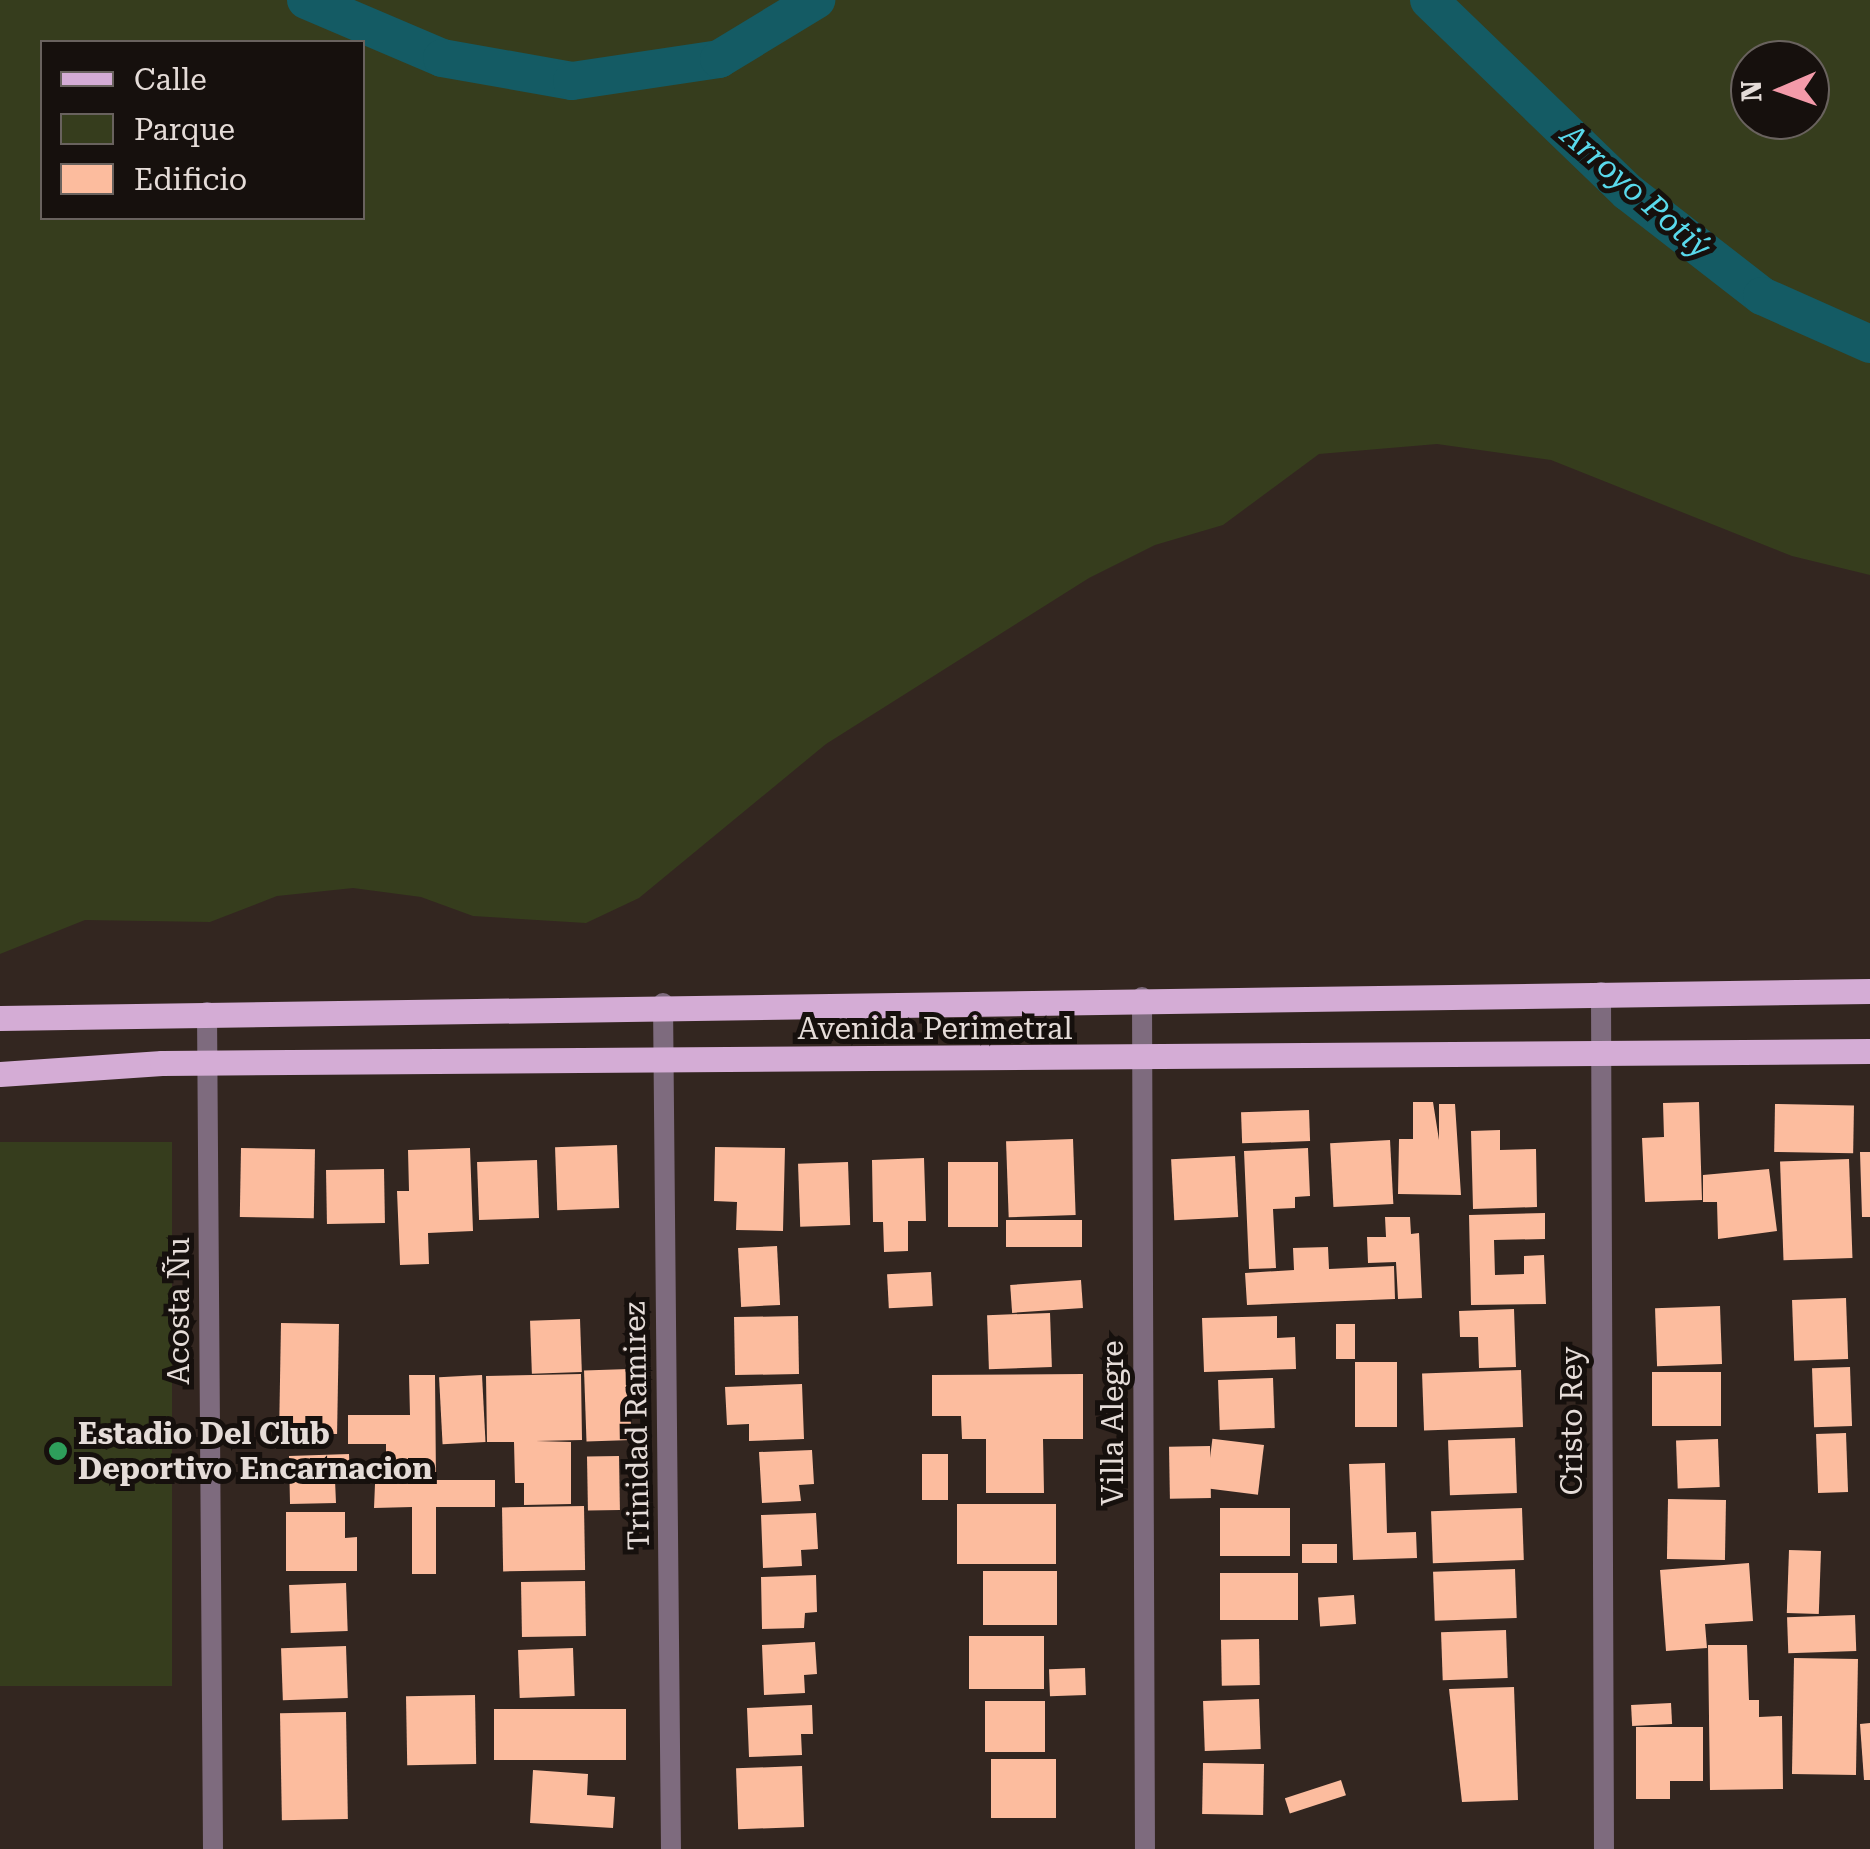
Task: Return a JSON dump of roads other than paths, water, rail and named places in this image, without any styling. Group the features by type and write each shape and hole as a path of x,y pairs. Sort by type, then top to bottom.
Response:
{"main road":[{"name":"Avenida Perimetral","path":"0,1018 1142,996 1870,991"},
{"name":"Avenida Perimetral","path":"0,1074 208,1063 1142,1060 1870,1051"}],"street":[{"name":"Cristo Rey","path":"1600,992 1604,1849"},
{"name":"Villa Alegre","path":"1142,996 1145,1849"},
{"name":"Trinidad Ramirez","path":"664,1003 671,1849"},
{"name":"Acosta Ñu","path":"208,1012 213,1849"}],"waterway":[{"name":"Arroyo Poti´y","path":"306,0 442,58 572,81 719,59 816,0"},
{"name":"Arroyo Poti´y","path":"1429,0 1628,192 1762,296 1870,344"}],"place":[{"name":"Estadio Del Club Deportivo Encarnacion","path":"58,1451"}]}
